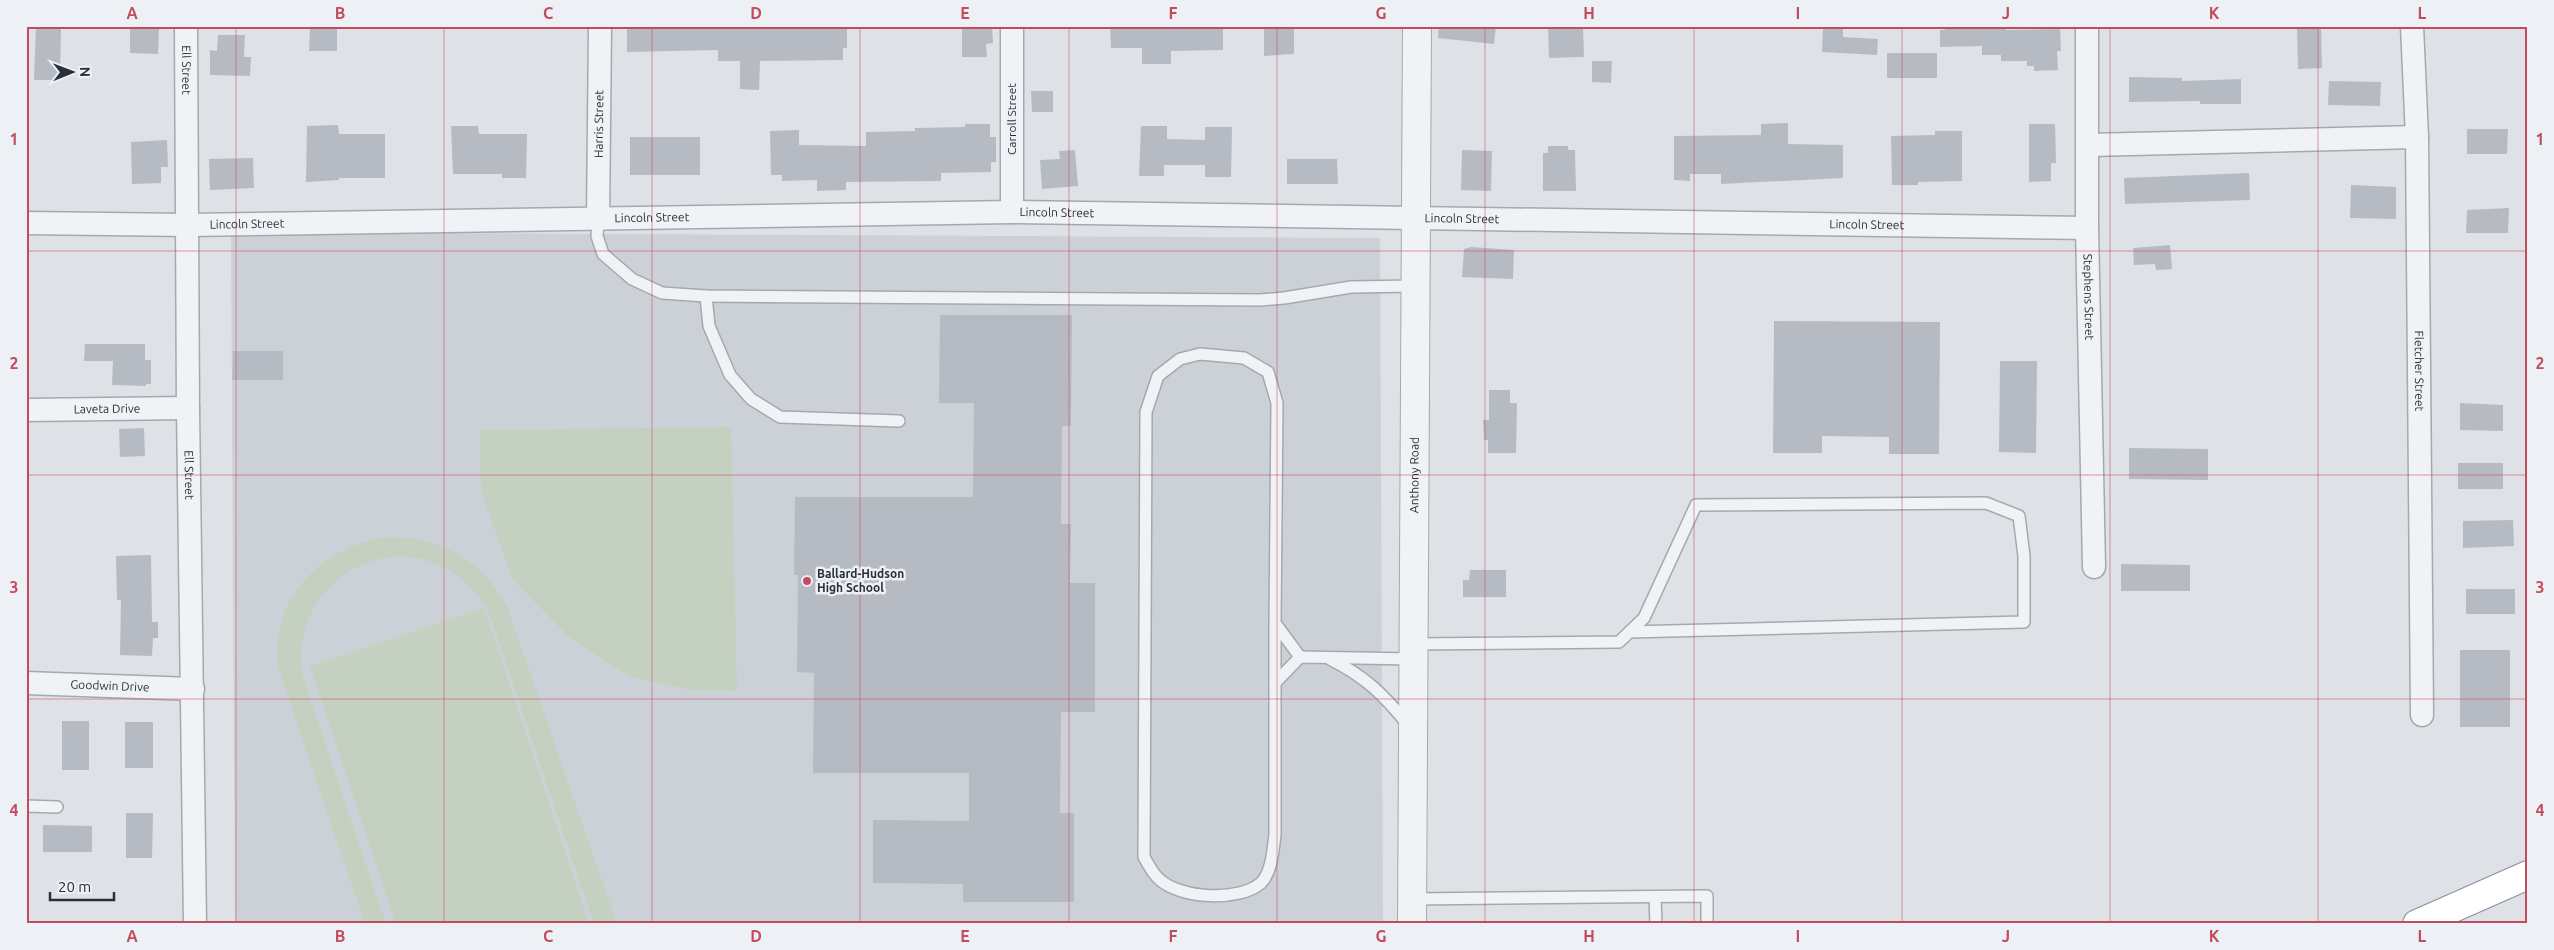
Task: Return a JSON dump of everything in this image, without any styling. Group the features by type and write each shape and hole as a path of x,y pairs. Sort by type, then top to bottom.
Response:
{"highway":[{"path":"2417,924 2528,875"}],"street":[{"name":"Ell Street","path":"186,26 188,408 195,924"},
{"name":"Harris Street","path":"598,220 600,26"},
{"name":"Carroll Street","path":"1012,26 1012,212"},
{"name":"Anthony Road","path":"1412,911 1414,286 1417,26"},
{"name":"Stephens Street","path":"2087,26 2089,145 2087,228 2094,567"},
{"name":"Fletcher Street","path":"2412,26 2417,137 2422,715"},
{"path":"2089,145 2417,137"},
{"name":"Lincoln Street","path":"26,223 187,225 1012,212 2087,228"},
{"name":"Laveta Drive","path":"26,410 188,408"},
{"name":"Goodwin Drive","path":"26,683 193,690"}],"lane":[{"path":"598,220 598,236 603,254 632,280 662,294 706,296 1260,300 1350,287 1414,286"},
{"path":"706,296 709,326 730,375 751,399 780,417 899,421"},
{"path":"1200,354 1244,358 1268,372 1277,403 1275,623 1275,835 1271,861 1262,882 1232,896 1180,890 1159,879 1144,857 1146,412 1158,376 1180,359 1200,354"},
{"path":"1275,683 1300,657 1326,658 1413,651 1619,642 1629,632 1644,618 1696,505 1986,502 2019,516 2024,556 2024,622 1629,632"},
{"path":"1275,623 1300,657"},
{"path":"1326,658 1350,670 1378,689 1413,731"},
{"path":"26,806 57,807"},
{"path":"1412,911 1655,897 1707,896 1707,924"},
{"path":"1655,897 1656,924"}],"shaded area":[{"name":"Ballard-Hudson High School","path":"231,232 1380,238 1383,924 235,924"}],"green space":[{"path":"731,427 737,691 691,690 631,677 570,638 512,579 481,490 480,430"},
{"path":"386,537 406,538 442,546 473,564 498,592 508,609 617,924 594,924 491,618 468,585 438,564 406,557 373,561 343,575 319,599 305,632 302,673 386,924 365,924 278,667 278,642 282,619 292,599 305,580 321,565 341,552 362,543"},
{"path":"484,608 589,924 396,924 310,666"}],"building":[{"path":"36,26 61,26 60,80 34,80"},
{"path":"130,26 159,26 158,54 130,53"},
{"path":"310,26 337,26 337,51 309,51"},
{"path":"627,26 847,26 847,48 843,48 843,60 760,61 759,90 740,89 740,61 718,61 718,50 627,52"},
{"path":"962,26 992,26 993,43 986,44 987,57 962,57"},
{"path":"1110,26 1223,26 1223,50 1171,51 1171,64 1142,64 1142,48 1111,48"},
{"path":"1264,26 1294,26 1294,54 1264,56"},
{"path":"1439,26 1496,26 1494,44 1438,38"},
{"path":"1548,26 1583,26 1584,57 1549,58"},
{"path":"1823,26 1843,26 1843,37 1878,39 1877,55 1822,52"},
{"path":"1945,26 2006,26 2006,30 2060,29 2061,51 2057,51 2058,70 2034,71 2034,66 2027,66 2027,61 2001,61 2001,55 1982,55 1982,46 1940,47 1940,30 1945,30"},
{"path":"2297,26 2321,26 2322,68 2298,69"},
{"path":"218,35 245,35 244,57 251,57 250,76 210,75 210,50 217,51"},
{"path":"1887,53 1937,53 1937,78 1887,78"},
{"path":"1592,61 1612,61 1611,83 1592,82"},
{"path":"2129,77 2182,78 2182,81 2241,79 2241,104 2200,104 2200,101 2129,102"},
{"path":"2329,81 2381,82 2380,106 2328,105"},
{"path":"1031,91 1053,91 1053,112 1032,112"},
{"path":"1788,123 1788,144 1843,145 1843,178 1721,184 1721,174 1690,174 1690,181 1674,180 1674,136 1761,135 1761,124"},
{"path":"965,124 990,124 990,137 996,137 996,162 991,162 991,172 941,173 941,181 846,182 846,190 817,191 817,180 782,181 782,175 771,175 770,131 799,130 799,145 866,146 866,132 915,131 915,128 965,127"},
{"path":"2029,124 2055,124 2056,163 2051,163 2051,181 2029,182"},
{"path":"338,125 339,134 385,134 385,178 339,178 339,180 306,182 307,126"},
{"path":"451,126 478,126 479,134 527,134 526,178 502,178 502,174 453,174"},
{"path":"1141,126 1167,126 1167,139 1205,140 1205,127 1232,127 1231,177 1205,177 1205,165 1164,165 1164,176 1139,176"},
{"path":"2467,129 2508,129 2507,154 2467,154"},
{"path":"1935,131 1962,131 1962,181 1918,182 1918,185 1892,185 1891,136 1935,135"},
{"path":"630,137 700,137 700,175 630,175"},
{"path":"167,140 168,167 161,167 161,183 132,184 131,142"},
{"path":"1548,146 1568,146 1568,150 1575,150 1576,191 1543,191 1543,153 1548,153"},
{"path":"1075,150 1078,186 1042,189 1040,160 1060,159 1059,151"},
{"path":"1462,150 1492,151 1491,191 1461,190"},
{"path":"253,158 254,188 210,190 209,159"},
{"path":"1287,159 1337,159 1338,184 1287,184"},
{"path":"2249,173 2250,200 2125,204 2124,178"},
{"path":"2351,185 2396,187 2396,219 2350,218"},
{"path":"2509,208 2508,233 2466,233 2467,210"},
{"path":"2170,245 2172,269 2156,270 2155,264 2134,265 2133,248"},
{"path":"1471,247 1514,250 1513,279 1462,277 1464,249"},
{"path":"940,315 1072,315 1071,426 1062,426 1061,524 1071,524 1070,583 1095,583 1095,712 1061,712 1060,813 1074,813 1074,902 963,902 963,884 873,883 873,820 969,821 969,773 813,773 814,673 797,672 798,575 794,575 795,497 973,497 974,403 939,403"},
{"path":"1774,321 1940,322 1939,454 1889,454 1889,437 1822,436 1822,453 1773,453"},
{"path":"85,344 145,344 145,360 151,360 151,384 146,384 146,386 112,385 113,361 84,361"},
{"path":"233,351 283,351 283,380 232,380"},
{"path":"2000,361 2037,361 2036,453 1999,452"},
{"path":"1489,390 1510,390 1510,403 1517,403 1516,453 1488,453 1488,440 1484,440 1483,420 1489,420"},
{"path":"2460,403 2503,405 2503,431 2460,430"},
{"path":"144,428 145,456 120,457 119,429"},
{"path":"2129,448 2208,449 2208,480 2129,479"},
{"path":"2458,463 2503,463 2503,489 2458,489"},
{"path":"2513,520 2514,546 2463,548 2463,521"},
{"path":"151,555 152,622 158,622 158,638 153,638 152,656 120,655 121,600 117,600 116,556"},
{"path":"2121,564 2190,565 2190,591 2121,591"},
{"path":"1470,570 1506,570 1506,597 1463,597 1463,580 1469,580"},
{"path":"2466,589 2515,589 2515,614 2466,614"},
{"path":"2460,650 2510,650 2510,727 2460,727"},
{"path":"62,721 89,721 89,770 62,770"},
{"path":"125,722 153,722 153,768 125,768"},
{"path":"126,813 153,813 152,858 126,858"},
{"path":"43,825 92,826 92,852 43,852"}],"place":[{"name":"Ballard-Hudson High School","path":"807,581"}]}
